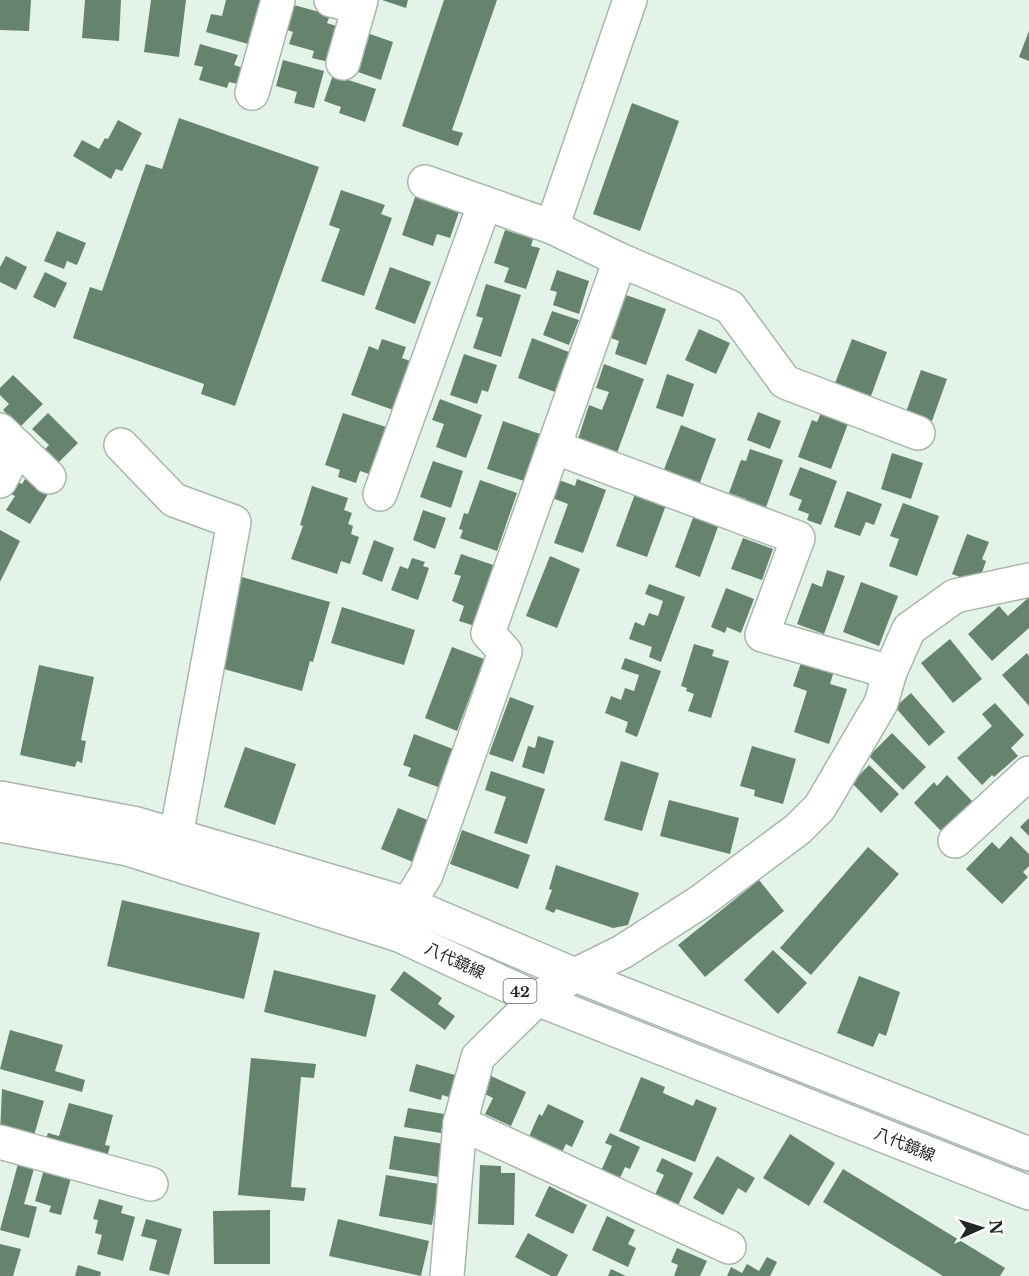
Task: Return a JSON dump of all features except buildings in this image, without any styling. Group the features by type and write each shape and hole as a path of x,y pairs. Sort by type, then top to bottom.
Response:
{"street":[{"path":"252,93 278,0"},
{"path":"552,228 630,0"},
{"path":"343,63 351,2"},
{"path":"425,182 552,228 730,307 785,382 918,433"},
{"path":"380,494 484,203"},
{"path":"408,904 426,875 505,652 488,633 620,260"},
{"path":"9,439 49,477"},
{"path":"0,481 9,439"},
{"path":"121,445 174,500 234,522 176,836"},
{"path":"554,447 798,538 762,635 890,672"},
{"path":"447,1276 460,1123 478,1057 537,999 575,975 622,952 700,902 798,829 820,807 881,703 890,672 909,629 955,596 1028,576"},
{"path":"955,841 1029,773"},
{"name":"八代鏡線","path":"0,798 137,824 408,904 575,975 1029,1154"},
{"name":"八代鏡線","path":"0,825 128,849 399,935 537,999 1029,1193"},
{"path":"460,1123 729,1247"},
{"path":"0,1142 151,1184"}]}
